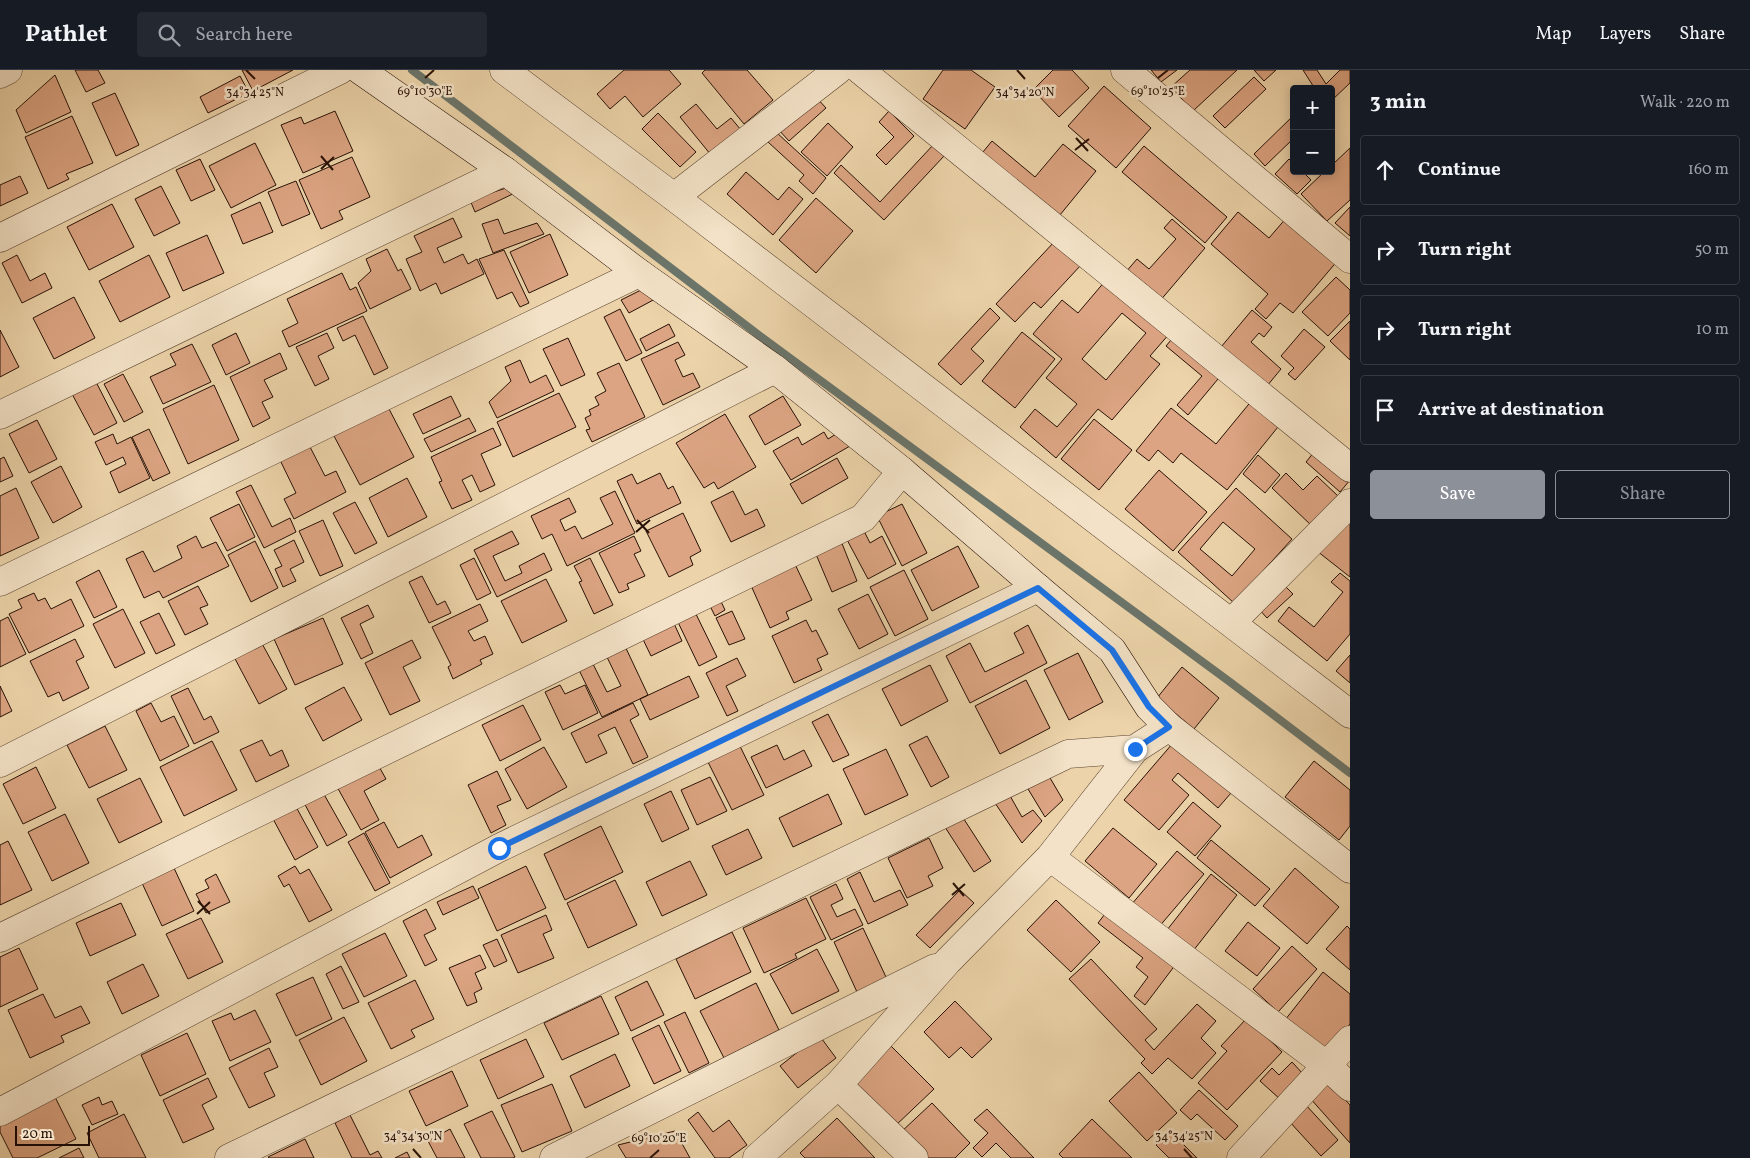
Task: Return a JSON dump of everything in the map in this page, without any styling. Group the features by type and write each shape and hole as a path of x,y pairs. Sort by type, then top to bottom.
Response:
{"street":[{"path":"0,74 8,70"},
{"path":"0,238 340,70"},
{"path":"360,70 505,171 639,273 775,369 902,471 1112,650 1149,707 1169,727 1350,869"},
{"path":"504,70 674,197 1350,714"},
{"path":"674,197 838,70"},
{"path":"860,70 1350,468"},
{"path":"1125,70 1350,259"},
{"path":"0,415 505,171"},
{"path":"0,582 639,273"},
{"path":"0,763 775,369"},
{"path":"0,938 863,518 902,471"},
{"path":"1232,623 1350,502"},
{"path":"0,1112 499,848 1038,588"},
{"path":"756,1158 838,1086 948,961 1050,857 1135,749 1169,727"},
{"path":"229,1158 1068,754 1135,749"},
{"path":"1050,857 1326,1065 1350,1087"},
{"path":"554,1158 948,961"},
{"path":"1241,1158 1350,1040"},
{"path":"838,1086 914,1158"}],"building":[{"path":"75,70 98,70 105,83 86,92"},
{"path":"242,70 293,70 253,91"},
{"path":"624,70 669,70 681,84 643,117 625,96 610,109 597,94"},
{"path":"705,70 747,70 773,100 744,124 702,73"},
{"path":"943,70 971,70 995,87 965,129 923,99"},
{"path":"1053,70 1072,70 1089,88 1059,117 1033,90"},
{"path":"1151,70 1177,70 1161,82"},
{"path":"1190,70 1237,70 1193,111 1171,87"},
{"path":"1254,70 1276,70 1264,81"},
{"path":"1303,70 1317,70 1326,84 1340,70 1350,70 1350,83 1335,97 1335,85 1312,85"},
{"path":"55,75 71,112 26,133 16,110"},
{"path":"240,76 249,93 208,113 200,97"},
{"path":"1254,77 1266,89 1225,128 1213,116"},
{"path":"1104,86 1151,128 1116,168 1068,126"},
{"path":"115,93 139,145 116,156 92,103"},
{"path":"814,95 826,108 789,141 777,128"},
{"path":"696,104 717,129 731,118 741,130 711,155 680,117"},
{"path":"335,111 353,151 303,173 281,125 301,117 304,124"},
{"path":"889,111 914,136 886,165 876,155 894,137 879,122"},
{"path":"658,113 696,152 680,167 642,129"},
{"path":"72,116 93,163 66,174 69,179 48,189 25,137"},
{"path":"1290,119 1290,142 1265,166 1254,154"},
{"path":"828,123 853,147 827,176 801,152"},
{"path":"776,132 826,178 813,194 799,181 804,175 768,142"},
{"path":"992,141 1035,177 1063,144 1096,171 1055,221 978,158"},
{"path":"255,143 276,185 231,208 209,166"},
{"path":"934,144 945,155 884,220 834,173 841,165 880,202"},
{"path":"1144,146 1227,217 1205,243 1122,172"},
{"path":"1350,148 1350,200 1327,221 1301,194 1321,175 1335,175 1335,162"},
{"path":"352,157 370,197 339,211 343,219 321,229 299,180"},
{"path":"200,159 215,190 191,201 176,170"},
{"path":"1289,159 1290,175 1306,175 1311,180 1297,194 1275,174"},
{"path":"746,172 778,200 789,187 803,199 773,235 727,194"},
{"path":"20,176 28,193 0,206 0,185"},
{"path":"296,181 310,214 282,226 268,192"},
{"path":"161,186 180,223 154,236 135,199"},
{"path":"509,187 519,191 475,212 470,200"},
{"path":"816,198 853,231 816,273 779,240"},
{"path":"260,202 273,232 243,244 231,215"},
{"path":"112,204 134,247 89,270 67,227"},
{"path":"1350,207 1350,236 1335,223"},
{"path":"1238,212 1269,238 1288,216 1339,259 1293,313 1280,303 1266,319 1255,309 1268,294 1211,244"},
{"path":"453,218 462,237 437,248 444,263 463,254 468,264 477,259 484,274 441,294 436,283 420,291 406,259 422,252 414,236"},
{"path":"498,219 504,234 537,223 544,234 493,253 482,224"},
{"path":"1172,219 1205,248 1159,302 1125,273 1137,259 1149,269 1176,239 1164,228"},
{"path":"550,234 568,275 529,293 510,252"},
{"path":"207,235 224,273 183,291 166,253"},
{"path":"1055,241 1081,265 1041,308 1034,302 1015,322 996,304"},
{"path":"387,249 398,271 401,269 411,289 370,309 358,283 371,271 366,259"},
{"path":"504,250 529,303 520,307 512,292 497,299 479,259"},
{"path":"17,255 30,281 45,273 52,288 22,303 2,263"},
{"path":"149,255 170,297 120,322 99,281"},
{"path":"342,273 350,290 356,287 367,311 289,347 282,331 298,323 287,299"},
{"path":"1336,277 1350,290 1350,313 1328,336 1302,312"},
{"path":"1106,280 1170,333 1150,356 1160,364 1112,420 1098,409 1056,458 1020,427 1035,409 1057,427 1077,404 1046,378 1062,359 1033,334 1062,300 1078,313","holes":["1122,313 1146,333 1106,380 1082,359"]},
{"path":"651,285 657,298 629,313 621,300"},
{"path":"74,297 95,338 54,359 33,318"},
{"path":"990,308 1000,318 971,349 984,361 961,385 938,364"},
{"path":"620,309 642,353 626,361 604,317"},
{"path":"1252,310 1272,327 1264,337 1259,333 1251,342 1281,369 1267,386 1221,347"},
{"path":"363,316 388,368 374,375 355,335 343,341 337,328"},
{"path":"1350,321 1350,360 1330,341"},
{"path":"669,324 675,336 646,351 640,339"},
{"path":"1304,329 1325,347 1295,380 1288,374 1294,368 1281,356"},
{"path":"0,330 19,367 0,377"},
{"path":"1022,332 1055,359 1015,408 982,381"},
{"path":"236,333 250,363 226,375 212,345"},
{"path":"327,333 334,348 318,356 329,379 315,386 296,347"},
{"path":"1176,334 1223,373 1188,415 1177,405 1202,376 1166,346"},
{"path":"568,338 585,375 561,386 543,349"},
{"path":"678,342 685,355 675,360 683,377 693,373 700,387 663,405 641,359"},
{"path":"192,344 211,382 163,404 150,377 176,365 170,354"},
{"path":"280,353 287,369 264,380 273,397 262,402 270,418 253,427 230,377"},
{"path":"520,360 530,383 546,375 554,391 497,418 489,402 511,381 505,367"},
{"path":"619,363 645,417 592,442 586,430 590,429 585,418 591,415 589,410 599,405 595,397 606,391 597,373"},
{"path":"123,374 143,412 124,422 104,384"},
{"path":"95,380 117,423 94,435 71,392"},
{"path":"214,385 239,440 188,464 163,409"},
{"path":"559,393 576,427 513,457 497,422"},
{"path":"451,396 461,416 423,434 413,414"},
{"path":"783,396 801,425 765,445 749,416"},
{"path":"1253,399 1282,422 1227,490 1181,453 1173,463 1158,450 1149,461 1136,451 1171,408 1216,444"},
{"path":"388,407 414,457 360,485 334,436"},
{"path":"725,414 756,467 718,489 714,482 704,488 676,443"},
{"path":"469,418 476,431 431,452 424,439"},
{"path":"1094,419 1132,450 1099,490 1061,459"},
{"path":"37,420 57,459 29,473 9,434"},
{"path":"493,428 501,445 481,454 495,485 480,492 472,475 462,480 472,500 452,509 439,482 442,481 431,457"},
{"path":"149,429 170,473 153,481 132,437"},
{"path":"841,431 850,446 791,480 773,451 798,437 802,445 824,432 828,439"},
{"path":"113,434 117,444 131,437 150,478 119,493 110,472 126,464 123,457 106,465 95,442"},
{"path":"309,445 325,476 336,471 346,492 294,519 284,499 296,493 280,460"},
{"path":"1318,447 1350,480 1340,492 1306,462"},
{"path":"1258,455 1280,475 1265,493 1243,474"},
{"path":"4,457 13,476 0,482 0,459"},
{"path":"837,458 848,478 802,504 790,484"},
{"path":"61,466 82,507 53,523 31,482"},
{"path":"1159,470 1207,512 1173,551 1125,509"},
{"path":"660,473 668,489 673,486 681,503 637,524 617,481 632,474 637,484"},
{"path":"1286,473 1303,490 1317,476 1339,497 1312,526 1272,488"},
{"path":"407,478 427,517 388,537 369,498"},
{"path":"251,485 272,527 290,518 296,532 264,548 236,492"},
{"path":"16,488 39,538 0,556 0,496"},
{"path":"1236,488 1292,539 1234,603 1178,552","holes":["1223,522 1255,549 1232,576 1200,549"]},
{"path":"615,491 635,533 567,566 552,534 542,539 531,516 569,498 576,512 560,520 565,531 575,526 582,539 613,524 600,498"},
{"path":"733,491 745,515 757,509 765,526 731,542 711,502"},
{"path":"355,502 377,543 355,554 333,513"},
{"path":"239,504 255,537 227,551 210,518"},
{"path":"902,504 927,553 902,566 877,516"},
{"path":"683,513 701,551 690,557 693,565 669,577 646,531"},
{"path":"1350,516 1350,577 1317,551"},
{"path":"323,520 343,566 320,576 299,531"},
{"path":"862,527 870,543 882,536 896,564 868,579 845,536"},
{"path":"512,531 519,544 493,556 505,581 522,573 519,566 544,553 552,570 497,597 474,550"},
{"path":"196,536 202,548 216,542 229,566 163,598 159,591 144,598 126,559 143,551 154,572 182,558 177,546"},
{"path":"634,536 641,551 634,554 645,576 627,584 629,589 619,593 599,553"},
{"path":"294,540 304,562 290,569 296,581 283,587 275,569 282,566 274,550"},
{"path":"255,541 278,588 251,602 228,555"},
{"path":"841,541 857,581 832,592 815,552"},
{"path":"958,546 979,587 932,611 911,570"},
{"path":"474,558 491,593 477,600 460,565"},
{"path":"590,558 613,605 594,614 579,582 582,581 574,566"},
{"path":"793,560 812,600 786,612 789,619 770,628 749,581"},
{"path":"99,570 117,607 94,618 76,582"},
{"path":"904,570 928,619 895,636 870,587"},
{"path":"1340,573 1350,581 1350,634 1327,661 1278,621 1289,607 1314,627 1343,592 1331,582"},
{"path":"422,576 437,605 445,601 451,613 429,623 409,582"},
{"path":"546,579 567,621 522,643 501,601"},
{"path":"1282,583 1293,594 1267,618 1257,607"},
{"path":"198,586 208,605 200,608 208,624 185,635 168,601"},
{"path":"34,593 38,601 45,598 51,609 71,599 84,626 29,653 9,614 22,608 18,600"},
{"path":"717,593 725,610 715,616 706,598"},
{"path":"868,594 888,634 859,649 838,609"},
{"path":"480,604 488,621 468,631 474,641 485,636 493,654 480,660 482,664 453,679 448,667 451,665 432,627"},
{"path":"368,605 374,617 360,624 373,653 361,659 341,618"},
{"path":"693,608 717,657 699,666 675,616"},
{"path":"123,609 145,653 115,668 93,624"},
{"path":"732,611 745,639 729,645 716,618"},
{"path":"159,613 175,645 156,654 140,622"},
{"path":"8,617 26,654 0,667 0,621"},
{"path":"671,617 682,641 651,656 639,631"},
{"path":"323,618 343,664 295,685 274,639"},
{"path":"806,620 812,632 816,630 828,654 817,659 822,670 794,683 772,636"},
{"path":"1028,625 1047,663 970,703 946,656 970,643 985,672 1024,653 1014,633"},
{"path":"75,639 84,657 76,661 89,688 63,701 59,692 48,697 30,661"},
{"path":"260,640 287,689 259,704 233,655"},
{"path":"412,640 421,658 403,667 420,701 390,715 365,663"},
{"path":"624,644 648,695 602,717 577,666 591,660 607,692 621,686 605,653"},
{"path":"1078,653 1103,702 1069,720 1044,670"},
{"path":"1350,655 1350,683 1336,671"},
{"path":"737,658 746,676 726,686 738,711 727,716 706,673"},
{"path":"930,665 948,701 901,726 882,689"},
{"path":"1182,667 1219,698 1194,729 1157,698"},
{"path":"689,676 699,697 650,720 640,699"},
{"path":"1026,680 1050,728 1000,754 975,706"},
{"path":"560,685 565,694 585,685 598,713 563,730 545,692"},
{"path":"0,686 12,711 0,717"},
{"path":"344,687 362,720 323,741 305,708"},
{"path":"188,688 204,720 211,716 219,732 194,744 171,696"},
{"path":"151,703 161,722 174,716 189,746 160,761 136,711"},
{"path":"633,703 639,715 630,720 648,757 633,764 615,727 598,735 607,753 586,763 571,733"},
{"path":"523,705 541,740 500,761 482,725"},
{"path":"828,714 849,755 833,762 812,722"},
{"path":"105,726 127,770 89,788 67,745"},
{"path":"927,736 949,777 931,787 909,745"},
{"path":"736,738 764,795 732,810 704,754"},
{"path":"262,740 270,756 282,750 289,766 256,782 240,750"},
{"path":"212,741 237,790 184,816 160,767"},
{"path":"1173,743 1231,793 1218,808 1178,773 1172,780 1189,795 1159,830 1124,800"},
{"path":"777,745 784,760 804,750 812,766 766,788 751,757"},
{"path":"544,747 567,787 527,809 505,769"},
{"path":"886,749 908,795 865,815 843,769"},
{"path":"1314,761 1350,790 1350,826 1339,840 1285,797"},
{"path":"377,763 386,779 364,791 379,820 361,830 336,785"},
{"path":"36,767 56,808 23,824 3,784"},
{"path":"497,771 511,800 497,806 506,825 491,833 468,785"},
{"path":"1046,771 1063,800 1045,817 1025,784"},
{"path":"710,777 727,811 697,825 681,790"},
{"path":"140,778 162,822 119,843 97,799"},
{"path":"321,789 347,835 327,846 302,799"},
{"path":"671,791 689,829 662,842 644,804"},
{"path":"828,794 842,824 793,847 779,818"},
{"path":"1009,794 1022,817 1033,810 1042,821 1022,843 995,803"},
{"path":"1193,802 1221,826 1195,856 1167,832"},
{"path":"295,805 318,847 295,860 272,817"},
{"path":"960,813 991,861 974,872 943,824"},
{"path":"65,814 89,863 52,881 28,832"},
{"path":"384,822 398,848 422,835 432,855 390,878 365,832"},
{"path":"601,826 623,872 565,900 544,854"},
{"path":"1113,828 1157,864 1129,898 1085,861"},
{"path":"748,829 762,858 726,875 712,846"},
{"path":"364,833 390,883 375,891 348,842"},
{"path":"929,838 943,868 928,876 933,886 907,898 888,858"},
{"path":"1211,840 1270,889 1255,906 1197,858"},
{"path":"8,841 32,890 0,905 0,845"},
{"path":"1177,851 1204,874 1158,928 1131,905"},
{"path":"690,861 707,895 662,916 646,882"},
{"path":"295,866 300,874 309,869 332,910 309,922 289,884 284,887 278,876"},
{"path":"526,866 546,908 497,931 478,889"},
{"path":"174,868 194,911 162,926 142,883"},
{"path":"1295,868 1339,907 1307,944 1263,906"},
{"path":"860,872 874,902 900,890 908,905 868,924 847,879"},
{"path":"216,874 230,902 206,913 196,894 209,888 205,880"},
{"path":"1211,874 1237,895 1193,951 1167,930"},
{"path":"615,880 637,925 588,948 567,903"},
{"path":"836,884 843,899 831,905 837,917 855,909 863,925 831,940 810,897"},
{"path":"473,886 479,898 443,915 437,902"},
{"path":"960,890 974,903 930,948 916,935"},
{"path":"806,898 826,939 795,954 797,958 764,973 743,928"},
{"path":"1056,900 1100,942 1071,972 1027,930"},
{"path":"121,903 136,935 90,956 76,923"},
{"path":"426,909 436,929 424,935 437,960 425,966 403,921"},
{"path":"1108,910 1176,964 1145,1005 1134,996 1148,977 1136,967 1143,958 1098,923"},
{"path":"546,915 552,930 543,934 554,958 518,973 501,935"},
{"path":"201,918 223,962 188,979 166,934"},
{"path":"1248,922 1280,948 1257,976 1225,951"},
{"path":"1347,926 1350,929 1350,970 1326,949"},
{"path":"863,928 886,977 857,992 834,942"},
{"path":"732,932 751,972 695,999 676,959"},
{"path":"385,933 407,976 364,997 342,954"},
{"path":"497,939 507,961 494,967 483,945"},
{"path":"1292,946 1317,969 1278,1012 1253,989"},
{"path":"19,948 38,989 0,1007 0,957"},
{"path":"817,949 839,991 792,1014 770,974"},
{"path":"480,955 486,968 475,973 482,989 474,993 477,1002 467,1006 449,968"},
{"path":"1091,959 1157,1029 1145,1040 1154,1050 1197,1004 1216,1021 1201,1038 1216,1053 1192,1079 1168,1058 1152,1074 1141,1063 1145,1059 1069,979"},
{"path":"143,964 159,996 122,1014 107,982"},
{"path":"341,966 359,1002 343,1009 326,974"},
{"path":"1323,972 1350,994 1350,1024 1327,1053 1285,1020"},
{"path":"313,977 332,1019 296,1036 276,994"},
{"path":"415,980 434,1019 411,1030 415,1037 391,1049 368,1003"},
{"path":"647,981 664,1015 631,1031 615,997"},
{"path":"756,983 779,1030 724,1058 700,1011"},
{"path":"43,994 55,1018 81,1006 90,1023 61,1036 64,1042 30,1058 8,1010"},
{"path":"601,996 619,1034 562,1060 544,1023"},
{"path":"955,1001 992,1039 972,1058 961,1047 949,1058 924,1032"},
{"path":"255,1010 271,1042 230,1061 212,1021 231,1013 234,1020"},
{"path":"685,1012 709,1063 689,1073 664,1022"},
{"path":"344,1017 367,1061 321,1085 299,1040"},
{"path":"1247,1018 1282,1052 1227,1110 1198,1083 1227,1051 1221,1046"},
{"path":"659,1025 681,1071 654,1084 632,1038"},
{"path":"187,1033 206,1074 160,1096 141,1055"},
{"path":"819,1035 836,1058 798,1088 780,1066"},
{"path":"526,1039 544,1077 498,1099 480,1060"},
{"path":"890,1045 934,1089 893,1128 850,1084"},
{"path":"269,1048 278,1067 264,1073 275,1096 249,1108 229,1068"},
{"path":"615,1054 630,1086 585,1108 570,1076"},
{"path":"1292,1062 1304,1075 1281,1100 1260,1081 1272,1068 1279,1075"},
{"path":"452,1071 468,1106 426,1126 409,1091"},
{"path":"1139,1072 1177,1113 1147,1141 1109,1101"},
{"path":"208,1078 217,1097 202,1105 214,1129 183,1143 163,1100"},
{"path":"1327,1080 1350,1105 1350,1143 1309,1097"},
{"path":"552,1084 572,1131 522,1152 501,1105"},
{"path":"1199,1090 1238,1126 1225,1140 1197,1114 1191,1120 1180,1110"},
{"path":"54,1095 76,1139 37,1158 13,1158 0,1132 0,1121"},
{"path":"99,1097 102,1105 112,1101 118,1114 92,1125 82,1105"},
{"path":"932,1103 970,1143 955,1158 924,1158 900,1133"},
{"path":"1305,1104 1338,1140 1321,1156 1288,1120"},
{"path":"987,1109 1034,1158 1011,1158 996,1143 982,1157 973,1148 988,1133 974,1120"},
{"path":"492,1111 515,1157 513,1158 481,1158 464,1124"},
{"path":"698,1112 713,1132 729,1120 747,1145 729,1158 715,1158 688,1120"},
{"path":"124,1114 146,1158 99,1158 87,1133"},
{"path":"350,1115 370,1155 378,1151 382,1158 352,1158 335,1123"},
{"path":"837,1118 875,1158 805,1158 800,1153"},
{"path":"1092,1119 1132,1158 1063,1158 1059,1154"},
{"path":"450,1129 465,1158 437,1158 428,1141"},
{"path":"675,1131 690,1158 626,1158 618,1145"},
{"path":"1170,1131 1197,1158 1169,1158 1156,1145"},
{"path":"305,1139 314,1158 268,1157"},
{"path":"79,1148 84,1158 59,1158"},
{"path":"407,1152 410,1158 395,1158"}],"waterway":[{"path":"412,70 760,336 1230,682 1350,773"}],"route":[{"path":"499,848 1038,588 1112,650 1149,707 1169,727 1135,749"}]}
